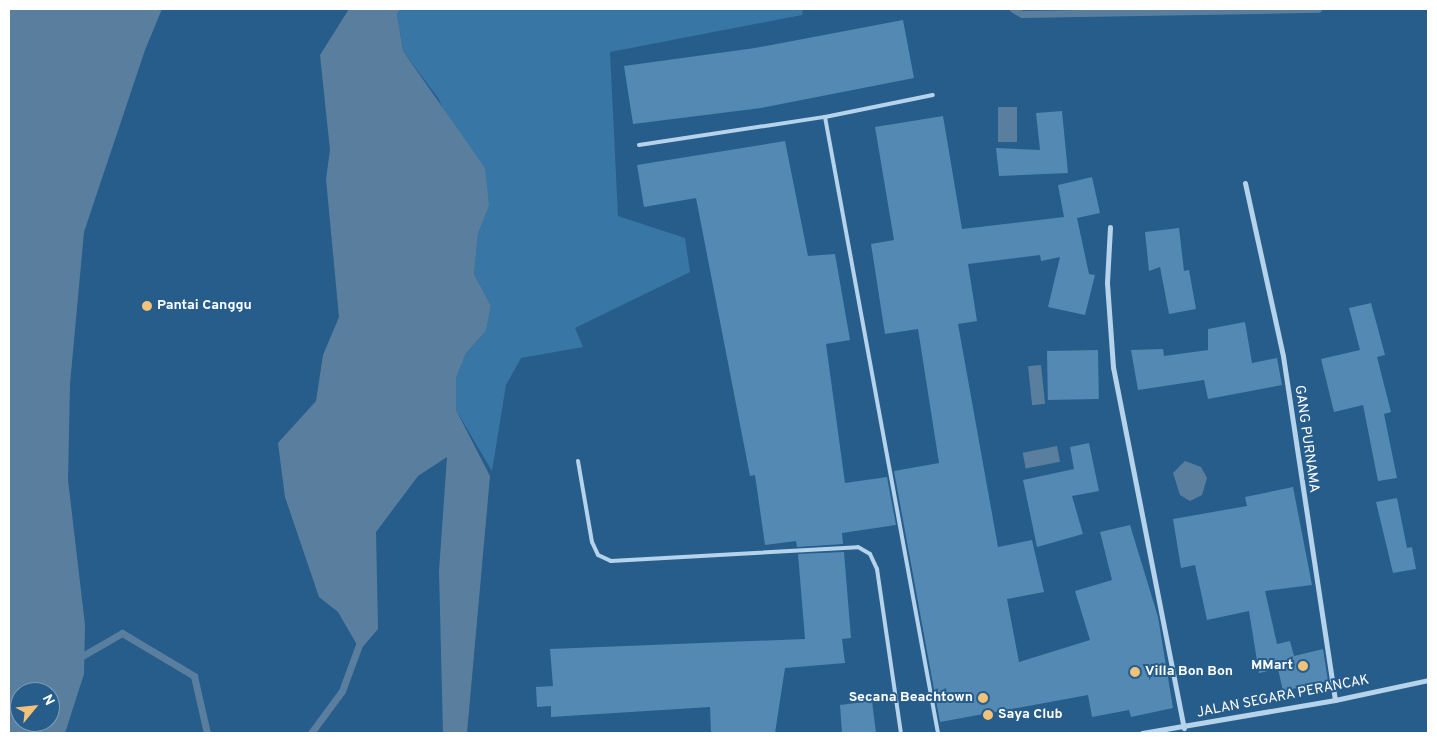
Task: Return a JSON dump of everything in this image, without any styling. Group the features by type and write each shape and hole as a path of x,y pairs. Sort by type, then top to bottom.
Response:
{"street":[{"name":"GANG PURNAMA","path":"1245,183 1283,356 1335,700"},
{"path":"1110,227 1106,283 1113,366 1184,728"},
{"name":"JALAN SEGARA PERANCAK","path":"1142,733 1184,728 1335,700 1428,680"}],"lane":[{"path":"640,145 825,117 933,95"},
{"path":"825,117 938,733"},
{"path":"578,461 592,542 598,555 611,561 858,547 870,554 877,569 901,733"}],"shaded area":[{"path":"9,9 162,9 145,50 84,232 70,384 68,480 85,625 84,674 65,733 9,733"},
{"path":"349,9 400,9 397,14 403,51 485,168 489,206 478,234 474,274 491,306 486,331 466,353 456,378 456,410 490,476 467,733 443,733 439,571 447,457 418,476 376,532 378,629 360,650 338,612 319,597 285,497 278,443 316,401 323,355 339,317 326,179 330,150 320,55"},
{"path":"400,9 803,9 802,15 610,52 618,216 685,238 690,272 575,328 583,347 521,358 506,385 492,471 456,410 456,378 466,353 486,331 491,306 474,274 478,234 489,206 438,98 403,51 397,14"},
{"path":"998,107 1017,107 1017,142 998,142"},
{"path":"1041,365 1045,404 1032,405 1028,366"},
{"path":"1057,446 1060,462 1026,468 1023,453"},
{"path":"1185,461 1201,467 1207,478 1202,495 1190,501 1180,495 1173,473"}],"building":[{"path":"903,20 914,78 761,108 633,124 624,66 755,48"},
{"path":"1062,111 1068,173 999,176 996,148 1040,150 1036,113"},
{"path":"943,116 962,229 1064,217 1058,185 1092,177 1100,213 1077,218 1089,274 1095,275 1085,315 1048,307 1060,257 1041,261 1040,255 968,264 977,321 958,324 998,547 1032,540 1044,592 1007,599 1019,662 1090,640 1075,591 1112,580 1100,532 1130,525 1158,617 1173,708 1131,717 1129,710 1092,717 1088,695 940,722 894,471 939,463 918,329 885,334 871,244 894,240 875,127"},
{"path":"785,141 808,256 835,254 850,340 826,344 845,483 887,477 896,525 842,533 843,544 797,547 796,541 765,545 755,475 750,476 696,198 644,207 637,165"},
{"path":"1179,228 1184,271 1189,270 1196,309 1169,314 1160,267 1149,271 1145,232"},
{"path":"1371,303 1385,355 1377,357 1391,412 1384,414 1397,478 1378,481 1363,405 1334,412 1321,359 1360,350 1349,308"},
{"path":"1245,322 1252,363 1277,358 1282,385 1208,399 1204,380 1138,390 1131,350 1163,349 1164,356 1208,350 1208,329"},
{"path":"1098,350 1099,399 1048,400 1047,351"},
{"path":"1089,443 1099,491 1072,496 1083,534 1037,547 1023,480 1074,469 1070,447"},
{"path":"1293,487 1312,585 1265,591 1277,644 1290,641 1294,656 1323,649 1328,681 1283,691 1278,669 1259,673 1249,611 1207,620 1195,565 1181,568 1173,519 1247,506 1245,497"},
{"path":"1397,498 1407,548 1412,547 1416,569 1393,573 1376,502"},
{"path":"844,552 851,638 842,639 845,663 785,668 775,733 711,733 710,707 551,717 551,706 537,707 536,687 553,686 550,649 805,639 798,554"},
{"path":"872,701 876,733 842,733 840,705"}],"waterway":[{"path":"1013,9 1022,14 1318,9"},
{"path":"77,659 122,633 194,676 207,733"},
{"path":"311,733 342,691 360,642"}],"place":[{"name":"Pantai Canggu","path":"147,306"},
{"name":"MMart","path":"1303,666"},
{"name":"Villa Bon Bon","path":"1135,672"},
{"name":"Secana Beachtown","path":"983,698"},
{"name":"Saya Club","path":"988,715"}]}
